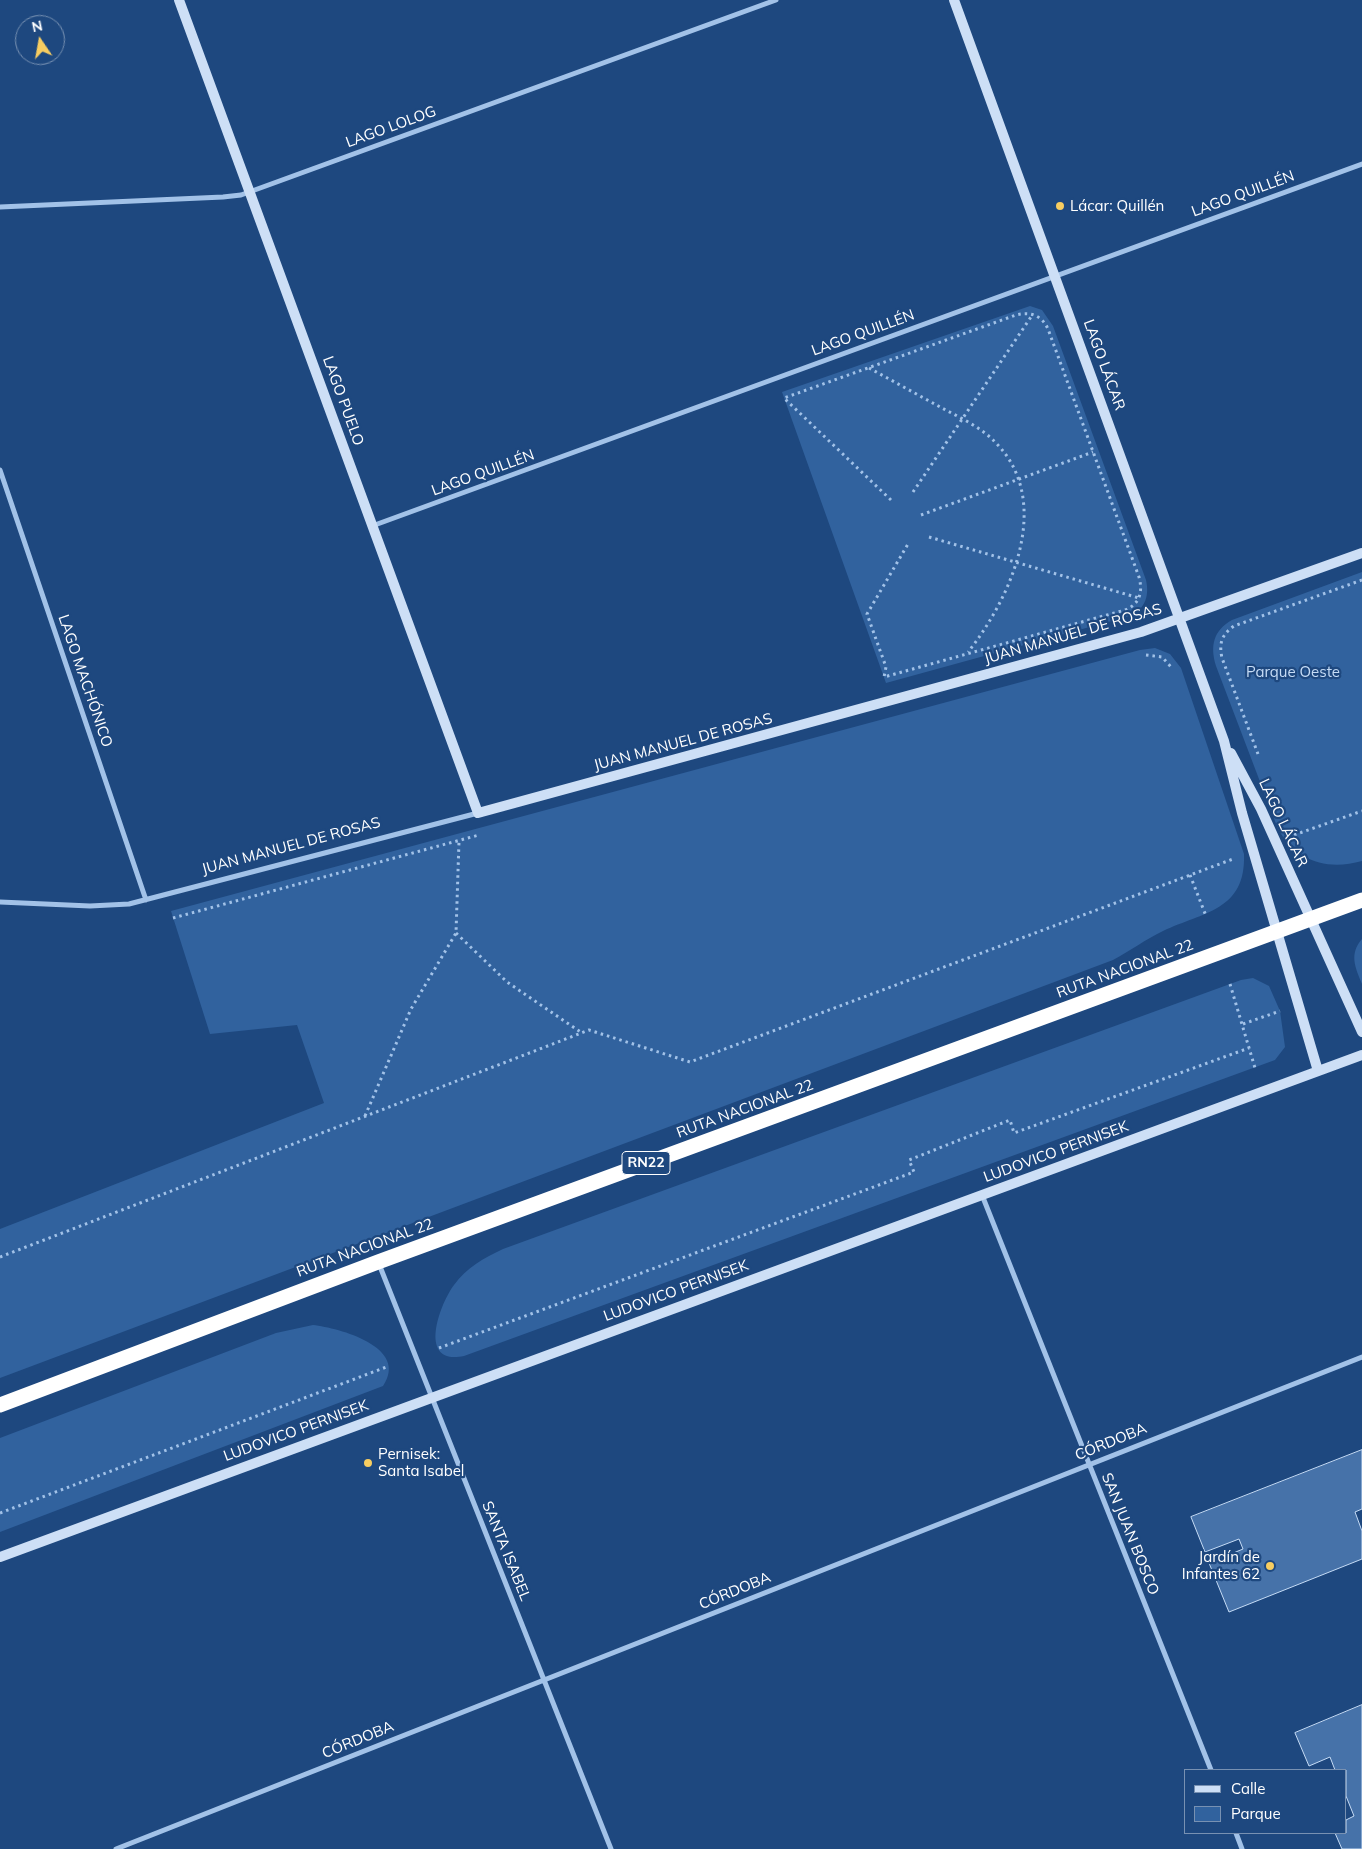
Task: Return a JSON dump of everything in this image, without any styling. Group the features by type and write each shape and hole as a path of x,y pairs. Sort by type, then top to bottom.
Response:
{"highway":[{"name":"RUTA NACIONAL 22","path":"0,1405 378,1262 1362,900"}],"main road":[{"name":"LAGO PUELO","path":"179,0 478,813"},
{"name":"LAGO LÁCAR","path":"954,0 1181,618 1224,741 1238,801 1318,1071"},
{"name":"JUAN MANUEL DE ROSAS","path":"478,813 1101,643 1181,618 1362,553"},
{"name":"LAGO LÁCAR","path":"1224,741 1261,808 1362,1032"},
{"name":"LUDOVICO PERNISEK","path":"0,1557 1362,1055"}],"street":[{"name":"LAGO LOLOG","path":"0,207 223,197 250,192 776,0"},
{"name":"LAGO QUILLÉN","path":"372,526 1362,164"},
{"name":"LAGO MACHÓNICO","path":"0,470 146,900"},
{"name":"JUAN MANUEL DE ROSAS","path":"0,902 90,906 146,900 478,813"},
{"name":"SAN JUAN BOSCO","path":"982,1195 1211,1769"},
{"name":"SANTA ISABEL","path":"378,1262 611,1849"},
{"name":"CÓRDOBA","path":"116,1849 1362,1356"},
{"path":"1236,1834 1242,1849"}],"path":[{"path":"913,492 1033,314"},
{"path":"891,500 784,398 1016,315 1033,314 1042,320 1048,329 1138,576 1139,598 1134,605 1125,610 884,677 886,667 867,614 908,544"},
{"path":"868,368 962,419 995,442 1013,465 1024,507 1024,522 1015,562 994,618 967,654"},
{"path":"921,515 1093,452"},
{"path":"929,536 1139,598"},
{"path":"1260,758 1222,658 1220,644 1222,637 1234,626 1362,580"},
{"path":"1142,656 1162,657 1174,672"},
{"path":"1290,836 1362,810"},
{"path":"173,918 488,833"},
{"path":"364,1117 411,1010 456,932 459,841"},
{"path":"0,1257 589,1030 690,1062 1239,856"},
{"path":"1190,875 1206,916"},
{"path":"456,932 507,982 582,1033"},
{"path":"1230,984 1255,1068"},
{"path":"1242,1024 1280,1011"},
{"path":"439,1348 914,1172 909,1160 1010,1120 1014,1133 1249,1048"},
{"path":"0,1513 389,1366"}],"green space":[{"path":"1030,306 1042,310 1053,326 1146,580 1146,598 1137,611 1126,617 886,683 782,392"},
{"name":"Parque Oeste","path":"1362,572 1362,861 1337,865 1325,864 1303,856 1285,840 1278,829 1216,666 1213,646 1217,634 1232,620"},
{"path":"1155,648 1170,654 1181,668 1244,854 1243,873 1238,887 1230,898 1219,907 1163,931 1113,960 0,1378 0,1229 324,1103 297,1025 210,1034 171,911 1140,650"},
{"path":"1362,939 1362,984 1355,966 1354,955"},
{"path":"1253,978 1269,986 1280,1011 1285,1047 1275,1060 464,1356 449,1357 440,1352 436,1343 436,1332 438,1319 448,1294 464,1273 503,1249 1241,980"},
{"path":"313,1325 354,1335 380,1350 387,1360 389,1372 383,1386 0,1532 0,1438 276,1333"}],"building":[{"path":"1362,1450 1362,1509 1355,1512 1362,1531 1362,1559 1229,1612 1209,1563 1243,1549 1239,1539 1205,1552 1191,1517"},
{"path":"1362,1705 1362,1849 1342,1849 1335,1834 1347,1834 1347,1820 1354,1816 1347,1798 1347,1769 1335,1769 1330,1757 1309,1766 1295,1733"}],"place":[{"name":"Lácar: Quillén","path":"1060,206"},
{"name":"Pernisek: Santa Isabel","path":"368,1463"},
{"name":"Jardín de Infantes 62","path":"1270,1566"}]}
